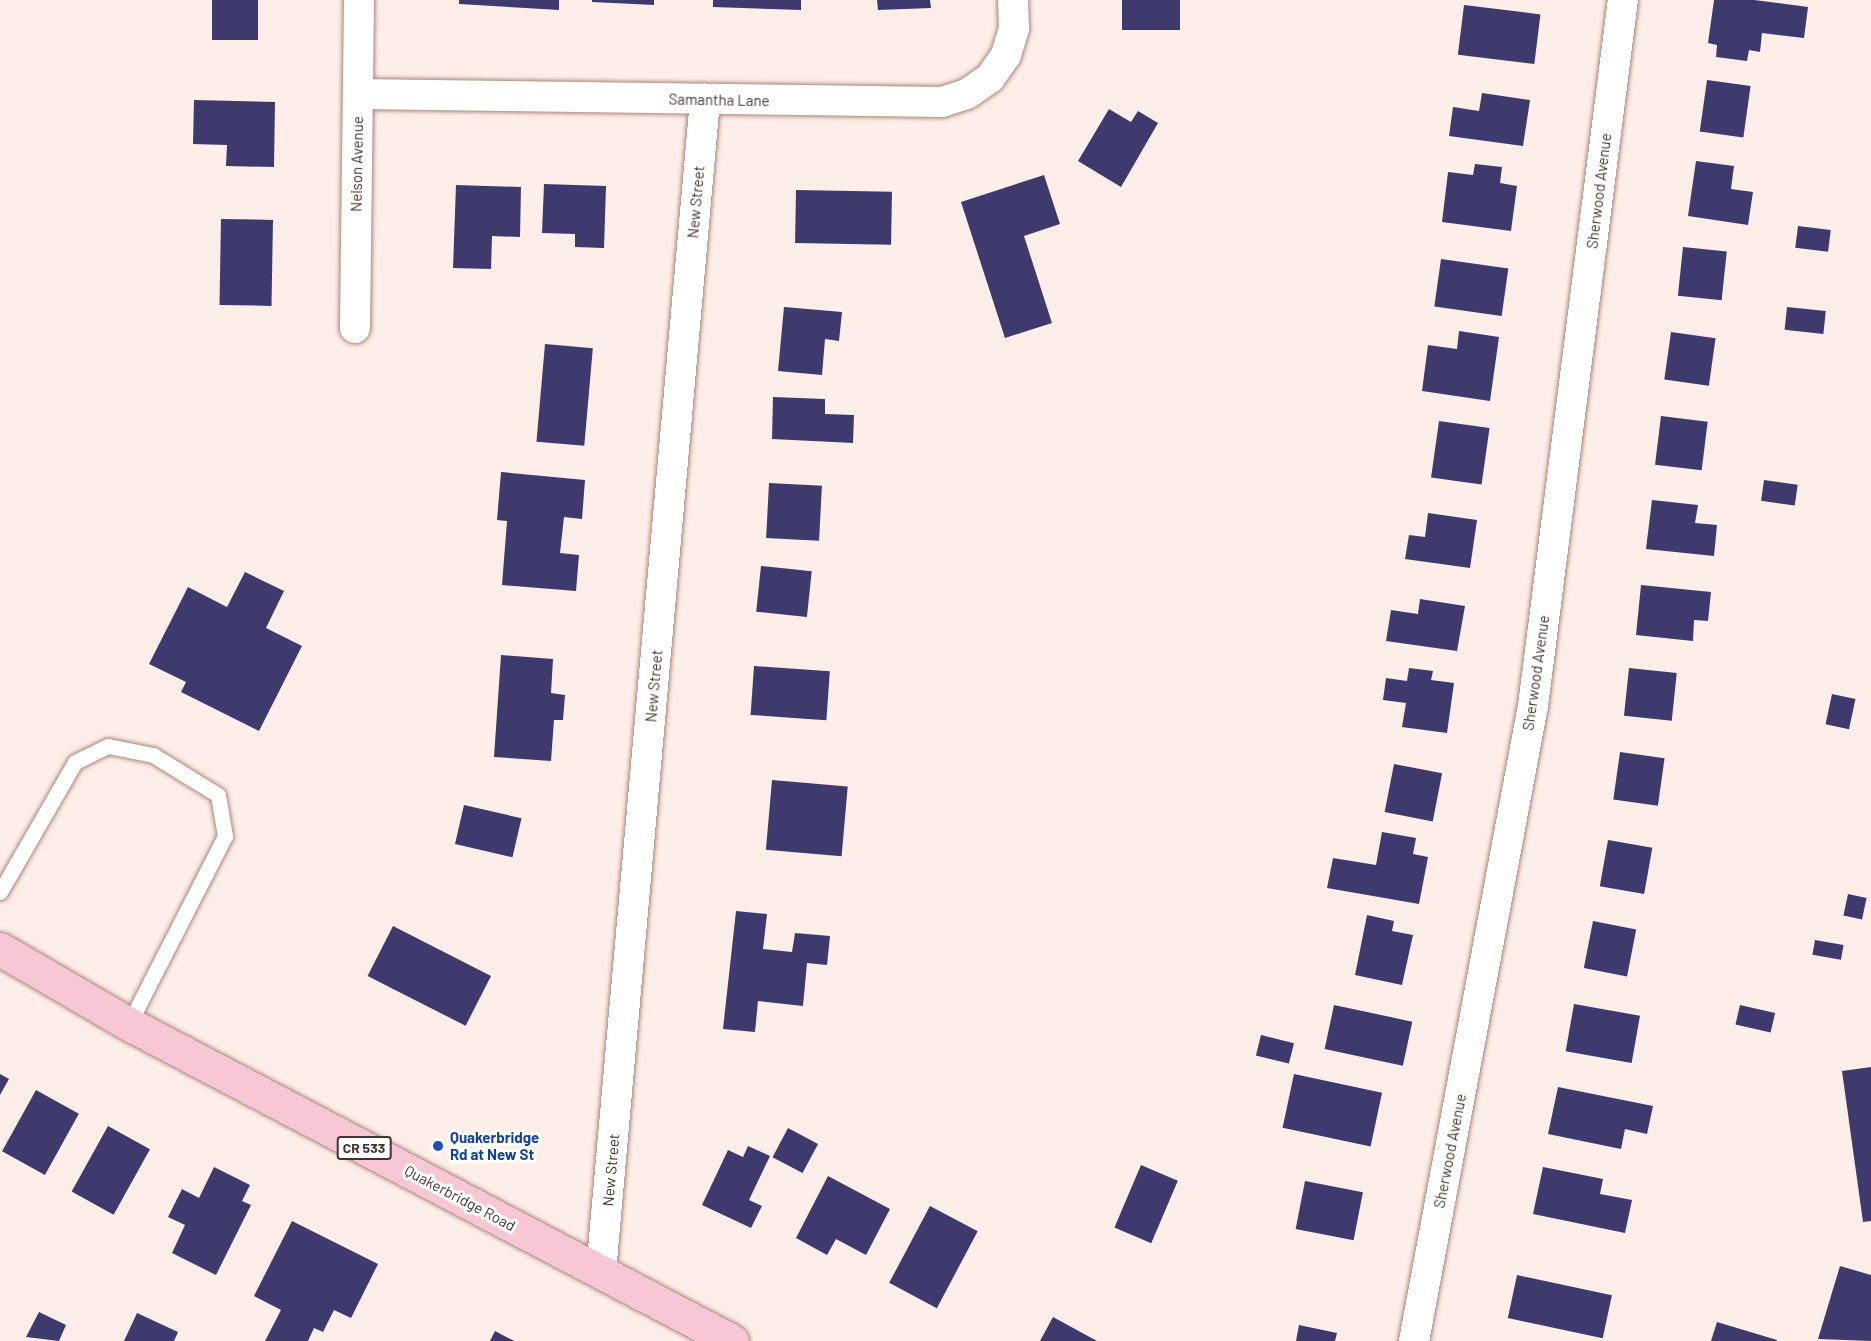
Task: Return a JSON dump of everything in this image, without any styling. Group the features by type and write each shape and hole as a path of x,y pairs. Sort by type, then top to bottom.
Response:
{"main road":[{"name":"Quakerbridge Road","path":"0,949 129,1024 732,1341"}],"street":[{"name":"Nelson Avenue","path":"355,328 359,0"},
{"name":"Samantha Lane","path":"358,94 942,102 967,94 990,78 1006,55 1014,28 1013,0"},
{"name":"Sherwood Avenue","path":"1414,1341 1533,706 1623,0"},
{"name":"New Street","path":"601,1272 705,99"}],"lane":[{"path":"0,892 75,762 108,746 153,755 218,795 225,836 129,1024"}],"building":[{"path":"212,0 258,0 258,40 212,40"},
{"path":"459,0 559,0 559,10 459,4"},
{"path":"592,0 654,0 654,5 592,2"},
{"path":"713,0 801,0 801,10 713,7"},
{"path":"877,0 930,0 931,8 878,10"},
{"path":"1122,0 1180,0 1180,30 1122,30"},
{"path":"1714,0 1754,0 1808,7 1804,38 1762,33 1760,52 1749,50 1747,61 1716,57 1717,45 1708,43"},
{"path":"1464,5 1540,14 1534,64 1458,55"},
{"path":"1707,80 1751,86 1743,138 1700,131"},
{"path":"1482,93 1530,100 1523,146 1449,136 1453,107 1479,111"},
{"path":"194,100 275,102 274,167 226,166 227,145 193,144"},
{"path":"1109,109 1131,122 1138,111 1158,123 1121,187 1078,161"},
{"path":"1696,161 1734,166 1731,189 1753,192 1748,225 1688,216"},
{"path":"1475,164 1502,167 1500,183 1517,186 1511,231 1442,222 1448,172 1473,175"},
{"path":"1044,175 1060,224 1024,236 1052,323 1005,338 961,202"},
{"path":"544,184 606,186 604,248 575,247 575,234 542,233"},
{"path":"456,185 521,187 520,237 492,236 491,269 453,268"},
{"path":"796,190 892,192 891,245 795,243"},
{"path":"221,219 273,220 271,306 219,305"},
{"path":"1798,226 1831,230 1828,252 1795,248"},
{"path":"1683,247 1727,252 1722,300 1678,296"},
{"path":"1441,259 1508,268 1502,316 1434,307"},
{"path":"784,307 842,312 839,341 825,339 822,375 778,371"},
{"path":"1787,307 1826,311 1823,334 1785,330"},
{"path":"1459,331 1499,337 1490,401 1422,391 1428,345 1457,349"},
{"path":"1671,332 1716,338 1709,386 1664,380"},
{"path":"545,344 593,348 584,446 536,442"},
{"path":"773,397 825,399 825,414 854,415 853,443 772,439"},
{"path":"1661,416 1708,422 1702,470 1655,465"},
{"path":"1439,421 1490,428 1482,485 1431,477"},
{"path":"501,472 585,480 582,519 564,517 560,553 579,555 576,591 502,585 507,521 497,520"},
{"path":"1764,480 1798,485 1795,506 1761,501"},
{"path":"769,483 822,486 819,541 766,538"},
{"path":"1652,500 1698,505 1695,523 1717,525 1714,556 1646,549"},
{"path":"1428,513 1477,520 1470,568 1405,559 1409,535 1425,537"},
{"path":"761,566 812,571 807,617 756,612"},
{"path":"245,572 284,591 266,628 302,646 259,731 181,692 186,682 149,664 188,587 227,607"},
{"path":"1641,585 1711,592 1708,621 1694,620 1693,641 1636,635"},
{"path":"1420,599 1465,606 1457,651 1386,641 1391,610 1418,614"},
{"path":"501,655 553,659 551,693 565,695 563,720 554,720 551,761 494,757"},
{"path":"754,666 830,671 826,720 751,715"},
{"path":"1409,668 1433,671 1431,680 1454,683 1447,733 1402,727 1406,703 1383,700 1386,678 1407,681"},
{"path":"1629,668 1677,673 1672,721 1624,716"},
{"path":"1832,694 1855,699 1849,729 1826,724"},
{"path":"1620,752 1665,758 1658,806 1613,800"},
{"path":"1394,764 1442,773 1433,821 1385,812"},
{"path":"772,780 848,787 842,856 766,850"},
{"path":"464,805 521,818 512,857 455,844"},
{"path":"1382,832 1416,838 1413,854 1428,857 1419,904 1327,888 1333,858 1376,865"},
{"path":"1608,840 1652,848 1644,894 1600,886"},
{"path":"1848,894 1867,898 1862,919 1843,916"},
{"path":"736,911 767,914 763,949 792,952 795,933 830,936 827,965 807,963 803,1006 758,1001 755,1032 723,1029"},
{"path":"1367,915 1394,921 1392,931 1413,935 1402,985 1355,975"},
{"path":"1593,921 1636,929 1627,977 1584,968"},
{"path":"393,926 491,976 466,1026 368,976"},
{"path":"1815,940 1844,945 1841,960 1812,955"},
{"path":"1574,1004 1640,1016 1632,1063 1566,1051"},
{"path":"1334,1005 1412,1022 1403,1066 1325,1049"},
{"path":"1740,1005 1775,1013 1771,1033 1736,1024"},
{"path":"1261,1035 1294,1043 1289,1064 1256,1055"},
{"path":"1871,1067 1871,1221 1863,1222 1842,1071"},
{"path":"0,1074 9,1079 0,1095"},
{"path":"1294,1074 1382,1093 1371,1147 1283,1128"},
{"path":"1558,1087 1653,1106 1647,1134 1625,1129 1621,1149 1548,1134"},
{"path":"36,1090 79,1114 45,1175 2,1151"},
{"path":"108,1126 150,1149 114,1215 72,1192"},
{"path":"788,1128 818,1144 803,1173 773,1157"},
{"path":"748,1146 770,1156 749,1200 762,1206 751,1228 702,1205 728,1150 743,1157"},
{"path":"1141,1165 1178,1181 1151,1243 1114,1228"},
{"path":"214,1167 250,1185 242,1201 251,1205 216,1275 172,1253 185,1225 168,1217 182,1189 199,1198"},
{"path":"1543,1167 1603,1179 1600,1194 1632,1200 1625,1233 1533,1214"},
{"path":"828,1176 890,1209 866,1255 836,1239 827,1255 796,1238"},
{"path":"1305,1181 1363,1192 1354,1240 1296,1229"},
{"path":"930,1206 978,1231 937,1308 889,1283"},
{"path":"292,1221 378,1264 351,1318 334,1310 323,1332 314,1328 308,1341 265,1341 281,1310 254,1296"},
{"path":"1840,1266 1871,1275 1871,1341 1818,1339"},
{"path":"1517,1275 1612,1295 1603,1338 1508,1318"},
{"path":"39,1312 66,1325 59,1341 26,1337"},
{"path":"137,1313 178,1332 174,1341 124,1341"},
{"path":"1053,1317 1097,1341 1040,1341"},
{"path":"1717,1322 1777,1340 1777,1341 1711,1341"},
{"path":"1299,1325 1337,1333 1335,1341 1296,1341"},
{"path":"495,1331 514,1341 490,1341"}],"place":[{"name":"Quakerbridge Rd at New St","path":"438,1146"}]}
